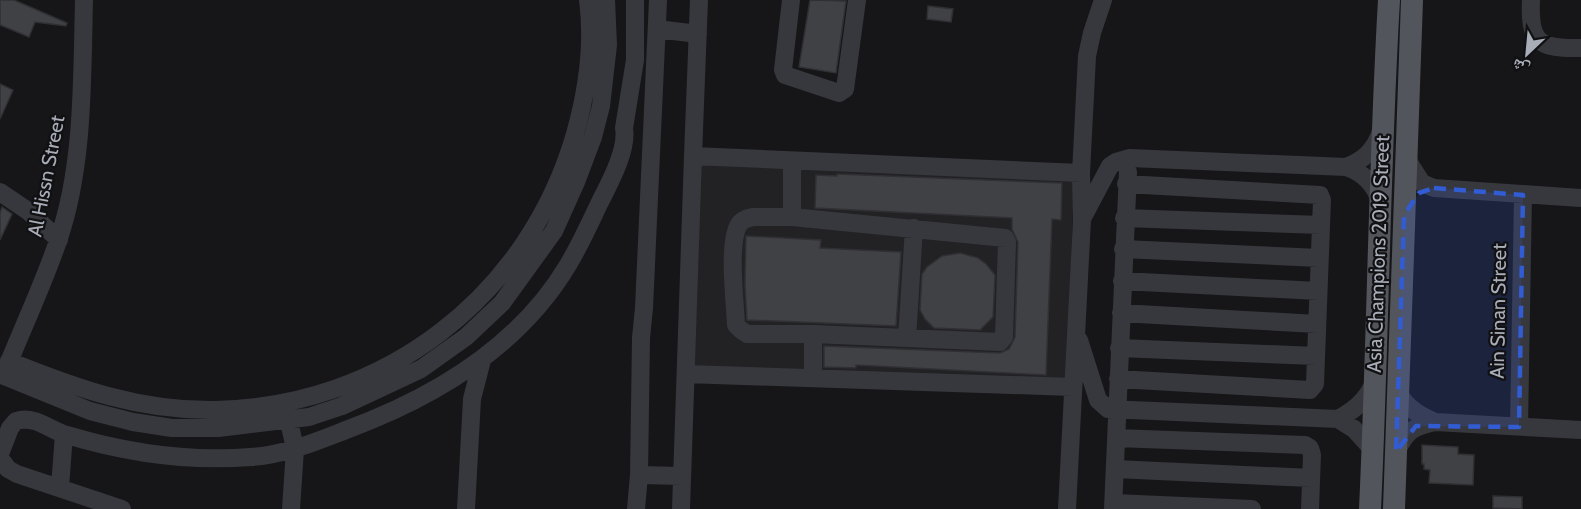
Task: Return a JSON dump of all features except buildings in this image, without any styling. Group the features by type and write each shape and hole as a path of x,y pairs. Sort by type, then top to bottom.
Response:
{"main road":[{"name":"Asia Champions 2019 Street","path":"1370,509 1382,129 1389,0"},
{"name":"Asia Champions 2019 Street","path":"1394,509 1412,0"}],"street":[{"name":"Al Hissn Street","path":"4,374 59,240 70,191 81,116 84,0"},
{"path":"4,374 55,379 115,399 151,406 215,410 243,408 335,390 419,349 443,333 483,295 539,222 560,177 584,102 590,47 588,0"},
{"path":"4,374 90,411 172,428 218,428 289,421 342,406 421,369 444,354 502,303 554,231 576,182 601,106 608,45 606,0"},
{"path":"122,509 8,469 0,456 10,428 16,421 29,418 64,434 126,450 200,458 252,457 295,449 363,424 422,397 482,360 535,308 567,267 609,183 626,139 624,128 635,60 635,0"},
{"path":"636,509 639,475 641,338 658,0"},
{"path":"681,509 699,0"},
{"path":"791,0 783,69 785,75 839,93 844,89 857,0"},
{"path":"1067,509 1082,220 1081,173 1088,48 1103,0"},
{"path":"1531,0 1530,23 1534,35 1544,43 1559,48 1581,48"},
{"path":"657,29 698,34"},
{"path":"1346,167 1356,163 1373,149 1382,129"},
{"path":"593,136 652,142"},
{"path":"693,156 1081,173"},
{"path":"1082,220 1110,166 1130,158 1346,167 1356,171 1372,184 1380,204"},
{"path":"1130,158 1124,218 1113,506 1252,509"},
{"path":"1406,158 1422,183 1434,188 1581,198"},
{"path":"792,161 792,217"},
{"path":"1197,161 1197,188"},
{"path":"1118,379 1310,390 1315,384 1321,225 1321,198 1318,194 1126,184"},
{"path":"1404,215 1419,193 1434,188"},
{"path":"0,192 28,211 59,240"},
{"name":"Ain Sinan Street","path":"1519,427 1523,195"},
{"path":"792,217 914,228 1005,238 1007,242 1004,338 1000,342 813,334 747,334 736,325 733,242 738,225 744,219 792,217"},
{"path":"1124,218 1321,225"},
{"path":"907,338 914,228"},
{"path":"1123,249 1320,258"},
{"path":"1122,280 1318,291"},
{"path":"1121,313 1317,324"},
{"path":"23,327 23,342 29,358 55,379"},
{"path":"1076,327 1098,400 1108,409 1338,419 1354,429 1372,450"},
{"path":"813,334 813,378"},
{"path":"1119,348 1316,356"},
{"path":"466,509 472,399 482,360"},
{"path":"686,374 1072,387"},
{"path":"1338,419 1356,408 1370,393 1374,383"},
{"path":"1215,414 1216,384"},
{"path":"1398,393 1406,406 1419,416 1435,422"},
{"path":"1251,443 1253,415"},
{"path":"289,421 295,449 291,509"},
{"path":"1396,452 1404,437 1416,426 1435,422 1581,430"},
{"path":"60,487 64,434"},
{"path":"1116,438 1308,446 1312,455 1310,509"},
{"path":"1115,469 1311,478"},
{"path":"639,475 682,476"}],"highlighted area":[{"path":"1434,188 1523,195 1519,427 1416,426 1396,452 1404,215 1419,193"}],"shaded area":[{"path":"701,163 1074,179 1067,383 693,368"}]}
